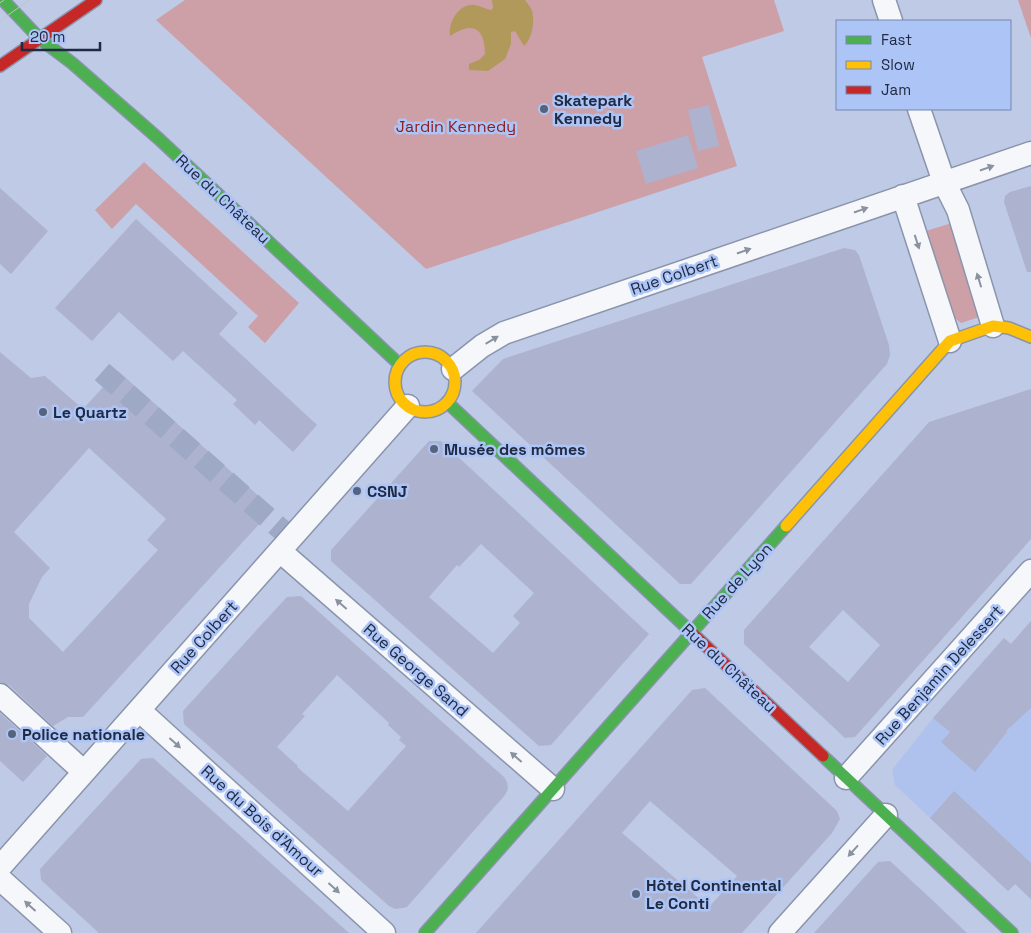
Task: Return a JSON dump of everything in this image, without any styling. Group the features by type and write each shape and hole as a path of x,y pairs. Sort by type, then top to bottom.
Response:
{"main road":[{"name":"Rue du Château","path":"3,0 40,39 72,63 158,139 400,365"},
{"path":"0,66 96,0"},
{"path":"950,341 993,326 1009,328 1031,337"},
{"name":"Rue de Lyon","path":"436,930 553,789 950,341"},
{"path":"425,352 442,356 453,369 456,378 455,387 447,402 440,408 423,412 408,406 400,398 397,390 396,373 400,365 411,355 425,352"},
{"name":"Rue du Château","path":"447,402 1012,933"}],"street":[{"path":"884,0 891,20"},
{"path":"919,110 931,147 923,189 950,341"},
{"name":"Rue Colbert","path":"453,369 482,346 504,333 1031,153"},
{"path":"923,189 958,210 993,326"},
{"name":"Rue Colbert","path":"0,867 408,406"},
{"name":"Rue George Sand","path":"280,551 553,789"},
{"name":"Rue Benjamin Delessert","path":"846,778 1031,571"},
{"path":"0,695 84,772"},
{"name":"Rue du Bois d'Amour","path":"139,710 384,933"},
{"path":"780,933 886,815"},
{"path":"0,880 60,933"}],"shaded area":[{"path":"492,0 525,0 531,8 533,15 531,34 524,46 515,31 511,32 511,44 505,59 488,71 469,70 469,64 479,60 485,54 483,38 480,32 471,28 458,31 450,36 451,25 456,15 464,7 475,5 491,10 493,8"},
{"path":"1031,621 1031,899 1015,884 1008,891 895,785 892,770 933,718 1011,644"}],"green space":[{"name":"Jardin Kennedy","path":"185,0 774,0 784,31 702,57 737,166 426,269 156,20"},
{"path":"1018,0 1031,0 1031,38"},
{"path":"144,162 299,303 265,343 248,327 258,316 136,204 112,229 95,210"},
{"path":"955,222 979,317 961,323 952,316 926,231"}],"building":[{"path":"709,105 719,146 698,151 688,110"},
{"path":"688,135 698,168 646,184 636,151"},
{"path":"1031,186 1031,272 1027,272 1004,202 1005,196 1010,192"},
{"path":"0,188 48,231 11,274 0,264"},
{"path":"136,219 238,313 219,334 317,425 293,452 259,420 255,425 233,404 237,400 183,351 173,361 119,312 92,341 55,308"},
{"path":"844,248 855,250 859,255 889,345 890,355 887,364 691,584 680,584 472,391 503,359"},
{"path":"0,352 31,378 45,376 83,409 118,371 273,509 83,717 68,717 53,726 9,685 0,682","holes":["89,448 166,519 147,540 158,550 63,652 29,618 29,604 42,577 50,568 14,532"]},
{"path":"1031,389 1031,539 855,737 845,738 744,644 744,630 929,422","holes":["843,610 880,645 848,682 809,647"]},
{"path":"429,441 441,441 649,634 551,745 539,746 331,561 331,550","holes":["481,544 534,593 513,616 520,623 493,653 429,597 457,565 459,567"]},
{"path":"301,596 504,777 507,782 508,789 505,795 407,907 395,909 389,906 184,724 183,711 287,597","holes":["337,675 389,723 388,725 401,737 399,740 406,746 348,811 277,747 305,716 302,714"]},
{"path":"1031,621 1031,708 1006,731 975,772 941,742 950,732 933,718 1004,638 1011,644"},
{"path":"705,688 837,811 840,819 832,833 742,933 476,933 692,690","holes":["650,801 737,876 709,907 622,833"]},
{"name":"Police nationale","path":"0,713 47,756 23,782 0,761"},
{"path":"153,758 349,933 99,933 41,880 40,869 141,759"},
{"path":"954,791 1031,863 1031,899 1015,884 1008,891 930,818"},
{"path":"890,861 967,933 814,933 878,862"}],"tunnel":[{"path":"102,372 291,538"}],"tram line":[{"path":"0,3 4,0"},
{"path":"0,21 29,0"}],"traffic: fast":[{"path":"3,0 40,39 72,63 159,139 400,365"},
{"path":"447,402 690,631"},
{"path":"425,933 786,526"},
{"path":"823,756 1012,933"}],"traffic: slow":[{"path":"786,526 950,341 993,326 1009,328 1031,337"},
{"path":"425,352 442,357 450,365 455,382 450,399 442,407 425,412 408,407 400,399 395,382 400,365 408,357 425,352"}],"traffic: jam":[{"path":"0,66 96,0"},
{"path":"690,631 823,756"}],"place":[{"name":"Skatepark Kennedy","path":"544,109"},
{"name":"Le Quartz","path":"43,412"},
{"name":"Musée des mômes","path":"434,449"},
{"name":"CSNJ","path":"357,491"},
{"name":"Police nationale","path":"12,734"},
{"name":"Hôtel Continental Le Conti","path":"636,894"}]}
